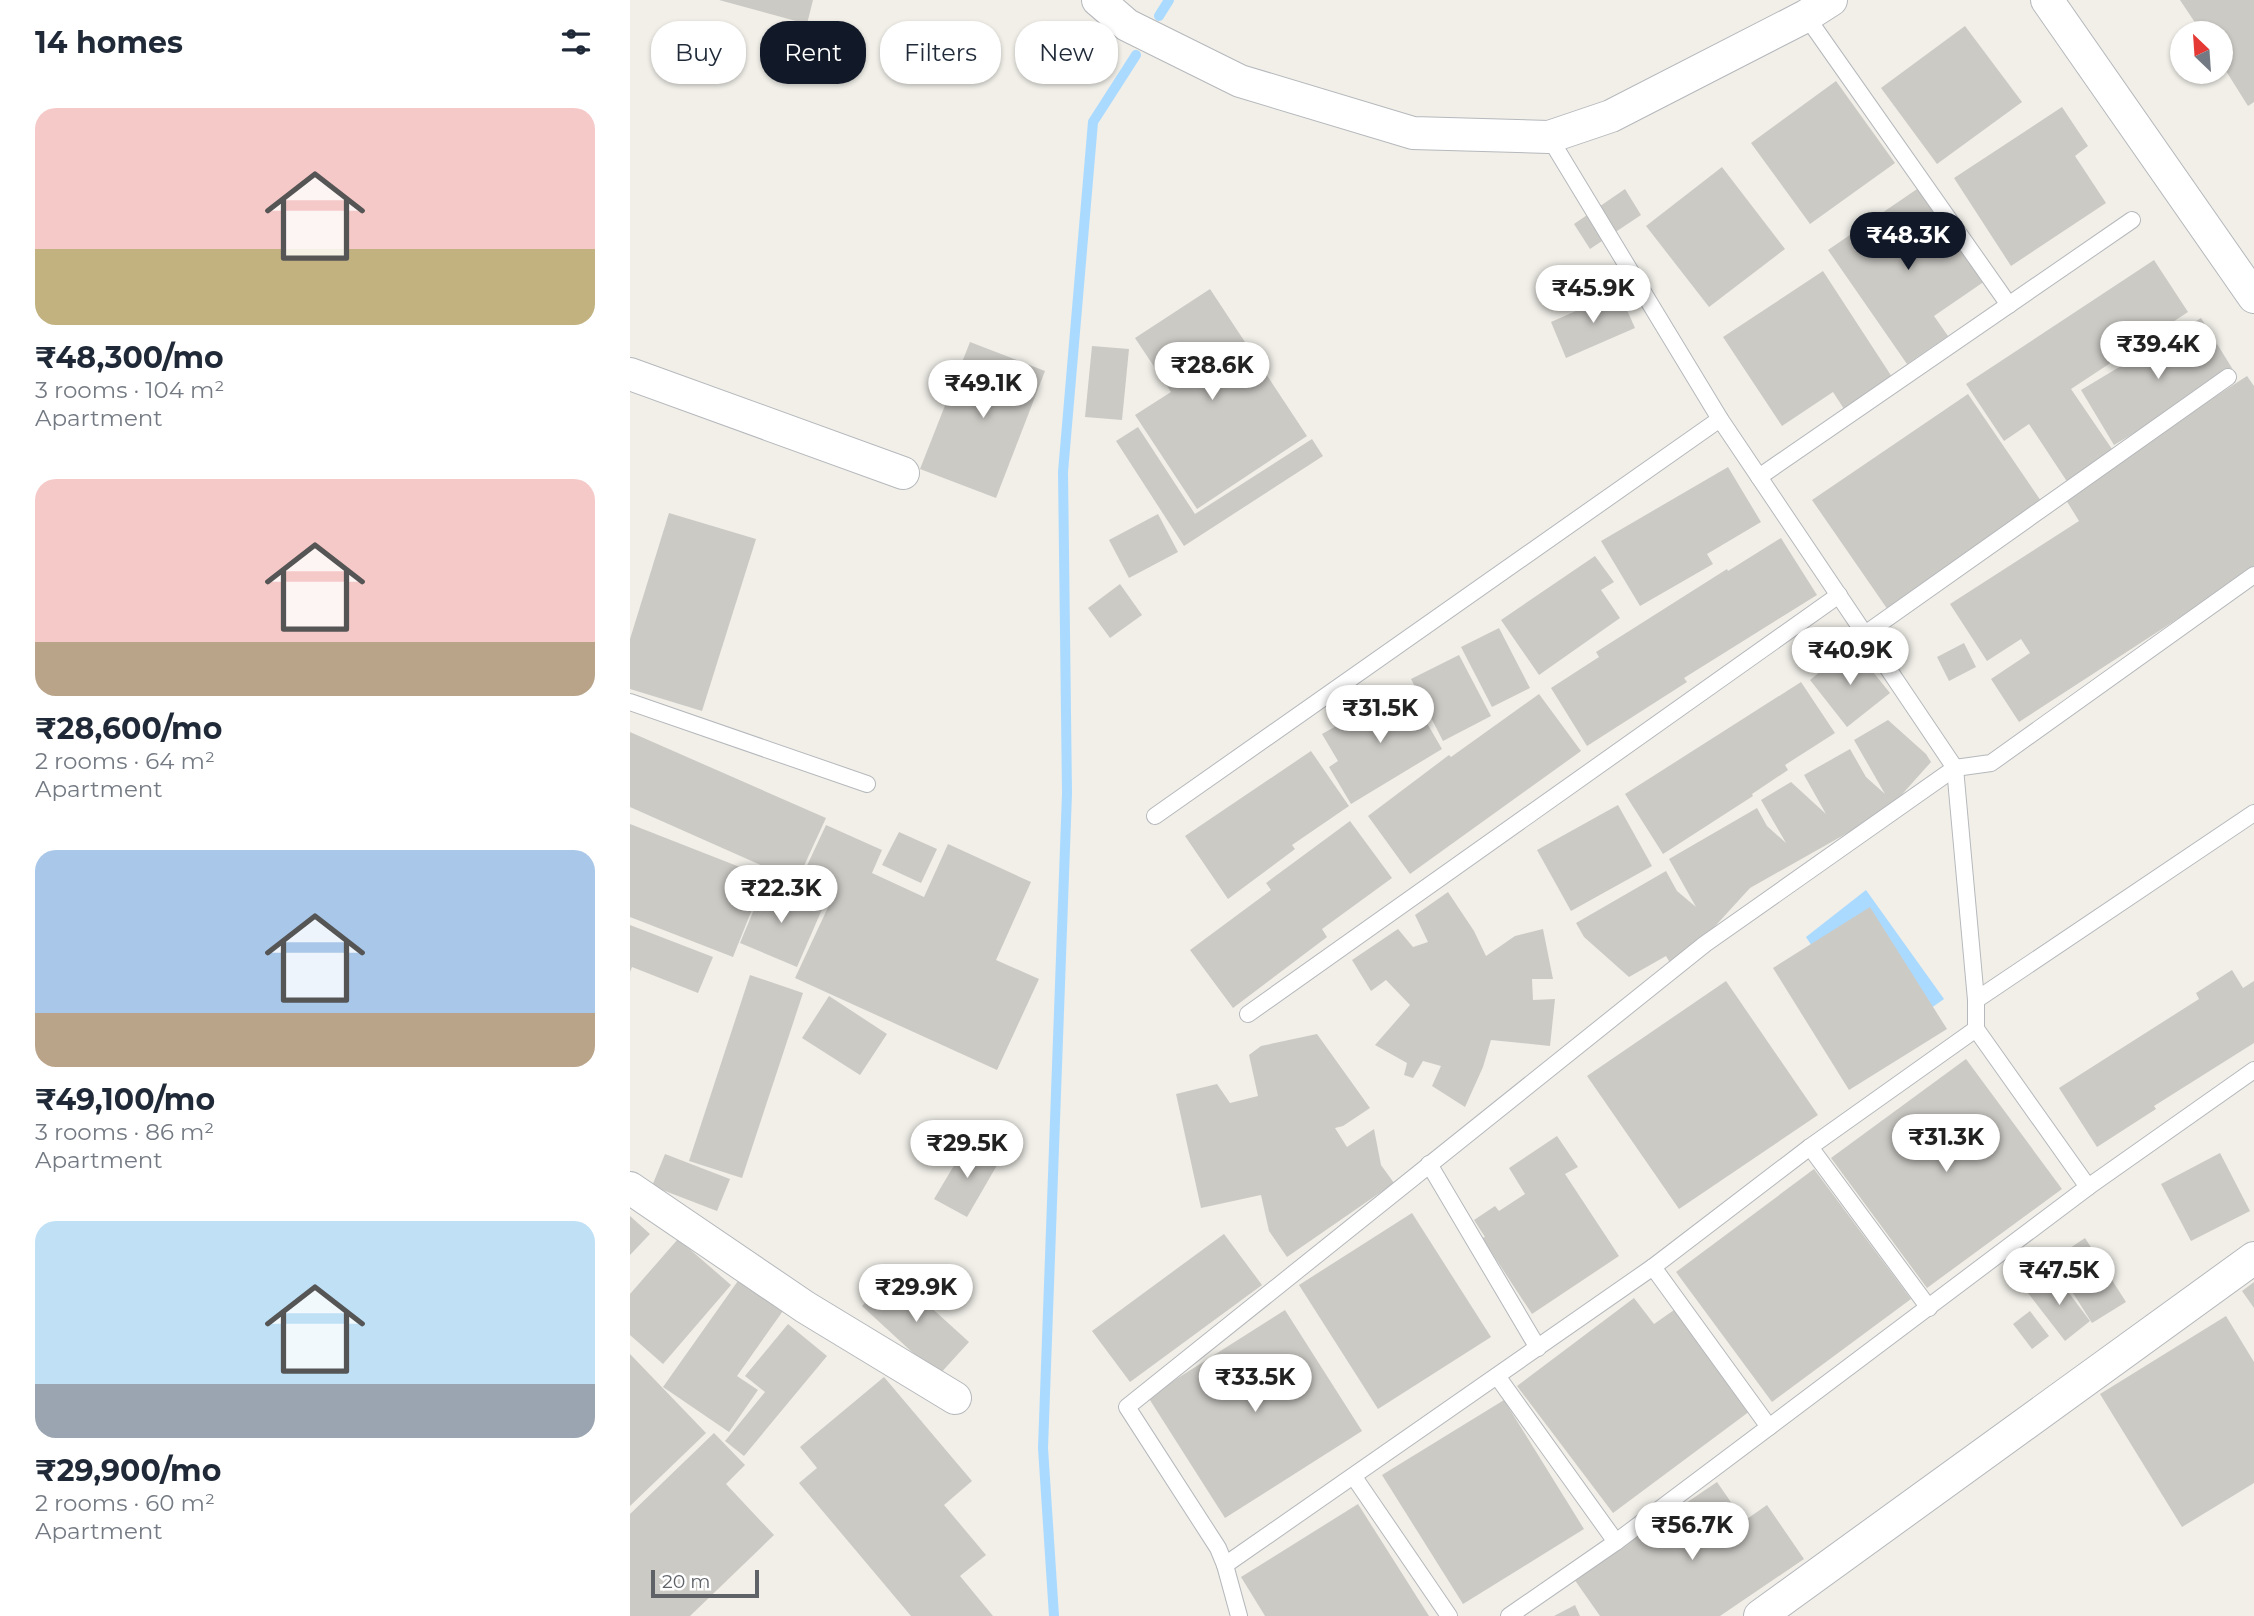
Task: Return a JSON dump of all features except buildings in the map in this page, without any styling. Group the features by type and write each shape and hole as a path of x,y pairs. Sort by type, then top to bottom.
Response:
{"street":[{"path":"1098,0 1127,25 1240,82 1413,133 1549,137 1611,116 1819,8"},
{"path":"2047,0 2254,297"},
{"path":"630,374 903,473"},
{"path":"630,1188 805,1307 955,1398"},
{"path":"1760,1616 2254,1258"}],"lane":[{"path":"1819,8 2009,305"},
{"path":"1549,137 1720,419 1955,768 1976,1000 1976,1029 2088,1187"},
{"path":"1759,477 2132,220"},
{"path":"1864,634 2228,377"},
{"path":"1156,816 1720,419"},
{"path":"1239,1616 1218,1548 1127,1407 1705,944 1955,768 1991,763 2254,575"},
{"path":"1248,1014 1839,595"},
{"path":"630,702 867,784"},
{"path":"1976,1000 2254,813"},
{"path":"1225,1565 1653,1267 1810,1147 1976,1029"},
{"path":"1509,1616 1616,1542 2088,1187 2254,1070"},
{"path":"1810,1147 1929,1308"},
{"path":"1429,1164 1538,1348"},
{"path":"1653,1267 1769,1427"},
{"path":"1497,1376 1616,1542"},
{"path":"1354,1477 1449,1616"}],"water":[{"path":"1866,890 1944,999 1877,1046 1806,937"}],"waterway":[{"path":"1159,16 1169,0"},
{"path":"1054,1616 1043,1448 1067,793 1063,472 1093,122 1136,55"}]}
